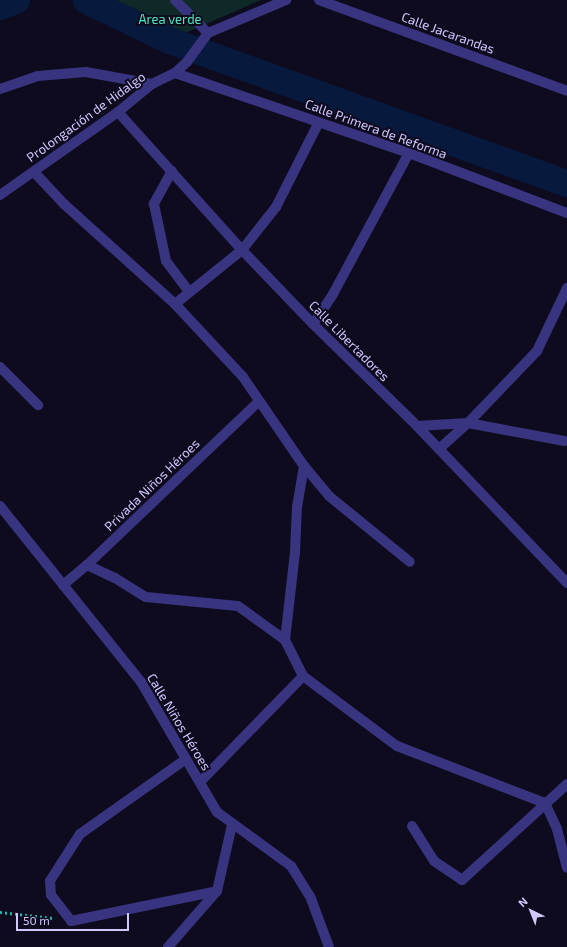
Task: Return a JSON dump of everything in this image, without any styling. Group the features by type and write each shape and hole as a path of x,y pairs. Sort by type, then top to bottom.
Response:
{"street":[{"path":"175,0 208,33 286,0"},
{"name":"Calle Jacarandas","path":"319,0 567,91"},
{"name":"Prolongación de Hidalgo","path":"0,195 118,112 152,84 175,72 187,62 199,43 208,33"},
{"path":"0,89 38,76 86,72 152,84"},
{"name":"Calle Primera de Reforma","path":"175,72 409,153 567,213"},
{"name":"Calle Libertadores","path":"118,112 242,250 313,324 417,426 567,583"},
{"path":"175,304 242,250 276,207 319,122"},
{"path":"313,324 333,294 409,153"},
{"path":"172,171 154,204 166,261 189,292"},
{"path":"34,172 64,204 175,304 243,377 258,402 304,466 330,496 410,562"},
{"path":"439,449 468,423 537,351 567,288"},
{"path":"0,367 38,405"},
{"name":"Privada Niños Héroes","path":"62,585 87,565 258,402"},
{"path":"417,426 468,423 564,441"},
{"path":"285,640 295,552 297,507 304,466"},
{"name":"Calle Niños Héroes","path":"0,506 140,682 217,812 232,825 291,866 310,896 329,947"},
{"path":"87,565 115,578 146,597 238,606 285,640 303,676 397,746 545,803 557,829 567,868"},
{"path":"200,782 303,676"},
{"path":"186,759 80,834 50,881 51,895 71,921 217,891"},
{"path":"412,826 434,861 462,880 567,784"},
{"path":"168,947 217,891 232,825"}],"path":[{"path":"0,912 71,921"}],"green space":[{"name":"Area verde","path":"86,0 261,0 169,40"}],"waterway":[{"path":"0,6 16,0"},
{"path":"86,0 169,40 567,183"}]}
